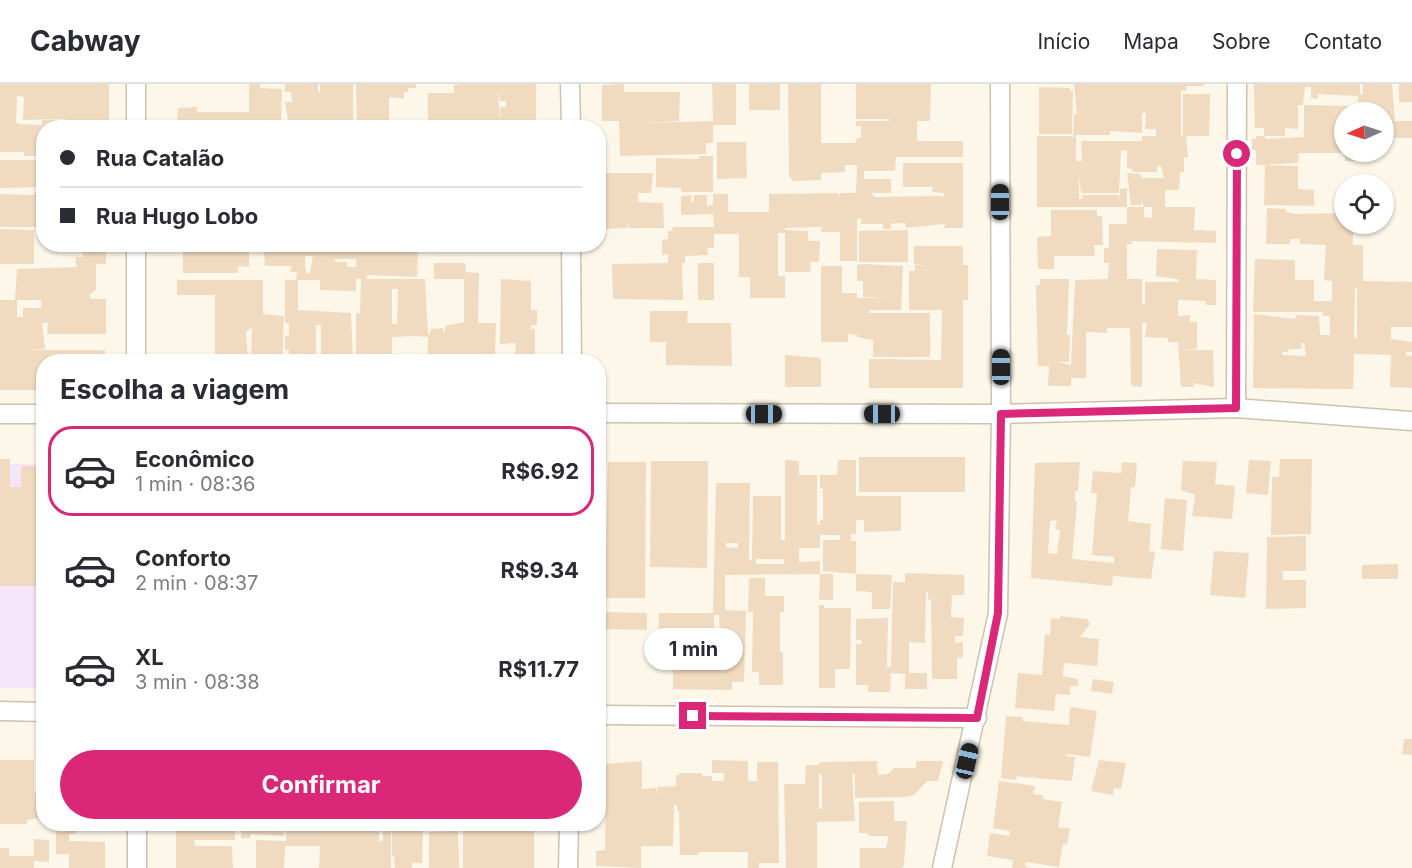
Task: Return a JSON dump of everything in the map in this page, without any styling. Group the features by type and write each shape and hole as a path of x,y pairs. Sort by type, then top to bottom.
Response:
{"street":[{"path":"136,84 136,120"},
{"path":"570,84 571,120"},
{"path":"942,868 977,718 998,613 1001,414 1000,84"},
{"path":"1236,408 1237,84"},
{"path":"136,252 136,354"},
{"path":"572,252 572,354"},
{"path":"606,413 1001,414 1236,408 1412,421"},
{"path":"0,414 36,414"},
{"path":"0,711 36,712"},
{"path":"606,716 977,718"},
{"path":"137,831 137,868"},
{"path":"568,868 569,831"}],"shaded area":[{"path":"0,464 36,464 36,688 0,688"}],"building":[{"path":"0,84 109,85 109,120 23,120 24,97 17,96 16,122 36,125 36,156 24,156 24,152 0,152"},
{"path":"249,84 260,84 260,88 282,89 281,120 177,120 178,108 197,107 197,112 249,112"},
{"path":"285,84 318,84 320,93 320,84 353,84 353,120 288,120 285,102 292,102 291,92 285,92"},
{"path":"356,84 416,84 416,88 408,88 408,92 404,92 404,99 389,97 389,120 357,120"},
{"path":"536,84 536,120 500,120 500,107 506,107 506,101 500,101 498,92 500,120 428,120 428,93 454,93 454,85"},
{"path":"624,84 624,92 680,92 679,121 644,123 713,121 712,84 736,84 736,125 713,125 713,143 706,143 706,154 620,156 619,121 602,120 602,85"},
{"path":"749,84 780,84 780,110 749,110"},
{"path":"788,84 821,84 821,143 856,143 857,138 861,138 861,126 856,126 856,121 889,121 889,119 856,119 856,84 931,84 930,121 917,121 917,141 963,141 963,157 896,157 895,171 864,171 864,179 891,179 891,193 871,193 875,197 944,196 944,193 932,192 933,187 903,187 903,163 963,163 963,228 944,228 945,224 906,228 905,223 900,223 891,224 891,229 883,229 883,224 861,224 861,218 857,219 857,261 840,261 840,232 821,232 821,227 785,228 785,230 808,231 808,241 820,241 819,262 810,262 811,272 785,272 785,233 778,233 778,276 785,276 785,298 750,298 750,277 739,277 739,234 714,234 714,248 707,248 708,255 685,256 685,263 682,263 683,300 613,299 612,264 668,263 668,254 662,255 662,240 668,239 668,231 672,231 673,227 714,227 713,214 681,215 681,196 691,195 691,202 694,201 694,195 707,195 707,206 713,205 713,194 728,194 728,212 769,212 769,194 838,193 839,196 841,193 856,193 857,165 845,165 845,172 821,173 821,180 793,181 789,176"},
{"path":"1074,84 1204,84 1204,86 1186,86 1186,91 1181,91 1181,136 1183,136 1183,94 1210,94 1209,136 1186,136 1188,158 1184,157 1184,172 1180,172 1179,190 1165,190 1165,207 1195,207 1194,230 1216,231 1216,243 1131,241 1132,244 1127,244 1127,279 1142,279 1142,304 1145,304 1145,282 1178,282 1178,279 1156,276 1157,249 1197,250 1196,279 1216,280 1216,305 1206,305 1206,301 1178,300 1178,316 1190,315 1190,322 1197,322 1197,349 1182,350 1213,350 1214,387 1193,383 1194,387 1181,387 1178,342 1168,342 1168,338 1145,337 1147,323 1142,323 1142,387 1131,386 1130,328 1107,328 1107,333 1086,332 1086,378 1071,378 1071,386 1048,386 1049,366 1038,366 1036,285 1040,285 1040,279 1069,279 1067,335 1070,335 1069,362 1057,362 1071,365 1075,280 1108,279 1109,263 1104,263 1104,248 1109,248 1109,224 1127,224 1127,207 1037,207 1037,136 1072,136 1073,139 1074,114 1077,114","holes":["1142,113 1146,113 1145,129 1156,129 1156,136 1142,136 1142,141 1081,141 1082,161 1076,161 1076,135 1110,135 1110,131 1142,133","1127,150 1127,168 1132,169 1133,172 1157,172 1157,166 1161,166 1164,178 1141,178 1141,174 1127,173 1131,205 1141,205 1143,201 1143,207 1127,207 1127,188 1120,189 1120,199 1119,195 1082,195 1083,199 1079,199 1079,177 1081,193 1119,193 1121,151","1144,207 1152,207 1152,218 1144,217"]},
{"path":"1254,84 1360,84 1360,94 1363,94 1363,84 1392,84 1393,102 1358,102 1358,96 1318,94 1318,99 1311,98 1311,87 1305,87 1303,105 1298,105 1298,129 1285,128 1285,136 1265,136 1265,139 1304,137 1304,105 1334,106 1334,153 1299,153 1298,163 1256,165 1256,150 1252,150 1252,139 1256,139 1256,136 1264,136 1264,128 1255,128"},
{"path":"1399,84 1412,84 1412,102 1399,102"},
{"path":"1039,87 1070,88 1070,91 1073,91 1072,134 1039,134"},
{"path":"1394,109 1395,121 1412,121 1412,138 1394,138"},
{"path":"717,142 746,142 747,178 717,179"},
{"path":"699,156 713,156 713,192 681,192 681,188 656,187 656,158 699,159"},
{"path":"0,160 36,160 36,187 0,188"},
{"path":"1265,165 1298,166 1298,189 1314,190 1314,206 1264,205"},
{"path":"606,173 653,173 651,193 638,193 638,202 663,203 664,228 629,228 629,224 627,228 606,229"},
{"path":"34,192 36,192 36,227 0,227 0,194 35,195"},
{"path":"1267,208 1286,209 1286,212 1296,214 1334,213 1334,234 1353,234 1353,245 1363,245 1363,281 1412,282 1412,327 1391,327 1391,339 1412,342 1412,352 1406,352 1406,355 1412,356 1412,388 1390,387 1391,355 1354,354 1353,389 1253,388 1254,314 1295,319 1296,315 1319,316 1320,335 1330,335 1330,316 1323,316 1323,312 1253,312 1255,259 1295,260 1295,280 1314,280 1314,301 1332,301 1332,281 1324,280 1326,245 1300,244 1300,239 1290,239 1290,244 1266,244","holes":["1355,288 1357,288 1357,338 1354,338","1301,343 1304,343 1306,356 1282,355 1282,352 1288,352 1289,349 1301,349"]},
{"path":"1051,210 1097,210 1097,216 1102,216 1103,245 1094,245 1095,256 1054,256 1054,269 1038,269 1037,237 1051,236"},
{"path":"0,229 34,230 34,264 0,264"},
{"path":"908,230 908,262 859,262 859,231"},
{"path":"914,246 963,246 963,265 968,265 968,300 963,300 963,388 869,388 869,359 941,360 942,310 909,310 909,271 915,271 915,265 927,266 914,264"},
{"path":"83,252 106,252 106,264 96,264 96,290 90,294 90,299 106,299 106,334 47,334 48,323 42,323 45,349 25,350 105,350 105,354 36,354 36,390 0,390 0,300 15,300 17,269 77,267 75,257 83,257","holes":["17,300 41,300 41,308 23,308 23,317 17,317"]},
{"path":"183,252 249,252 249,267 238,266 238,273 183,273"},
{"path":"264,252 418,252 417,277 367,275 367,279 425,279 428,334 431,329 443,328 445,334 445,326 464,322 464,279 434,279 434,263 465,263 466,272 479,273 478,323 496,323 495,354 428,354 428,337 416,336 392,337 392,354 356,354 356,313 360,313 361,279 356,279 356,291 320,290 320,280 298,280 298,310 351,313 353,354 321,354 321,325 316,325 316,354 289,354 289,350 285,350 285,336 289,336 289,323 285,323 285,280 296,280 297,272 290,272 292,266 265,266","holes":["305,256 313,256 310,273 306,273 306,268 301,268 305,267","335,259 356,259 356,267 347,267 347,262 335,262","392,289 398,289 397,324 392,324"]},
{"path":"698,263 714,263 714,300 698,300"},
{"path":"857,265 903,266 901,310 870,310 869,313 930,313 930,357 873,357 873,340 857,337 857,335 848,334 848,342 821,342 821,266 842,266 842,293 857,293 857,298 886,298 863,297 863,281 857,281"},
{"path":"501,279 531,281 531,310 537,310 537,325 531,325 531,329 535,329 535,354 515,354 516,343 500,344"},
{"path":"177,280 263,280 263,314 284,316 282,354 251,354 252,327 246,332 248,354 215,354 215,295 177,295"},
{"path":"650,311 688,311 687,323 731,323 732,366 666,365 666,342 650,342"},
{"path":"785,355 821,358 821,387 785,387"},
{"path":"859,457 965,457 965,492 859,492"},
{"path":"0,459 10,459 10,487 21,487 21,466 36,466 36,586 0,586"},
{"path":"1280,459 1312,459 1311,534 1271,535 1272,477 1279,477"},
{"path":"785,460 799,461 799,475 817,475 817,524 820,525 820,520 823,520 823,488 820,489 820,475 837,475 838,460 856,460 856,496 901,496 901,531 864,532 864,520 856,520 856,534 851,534 851,541 856,541 856,574 823,571 823,540 840,540 840,535 820,535 820,548 799,548 799,562 820,561 820,574 725,575 725,610 746,611 744,682 732,682 732,690 673,689 673,666 685,666 685,652 701,652 701,655 706,655 714,650 714,647 709,646 658,646 659,613 713,613 716,483 750,483 749,560 752,560 753,496 781,496 781,540 785,540","holes":["726,543 738,543 738,548 726,547","756,559 784,559 784,564 756,564","714,615 719,615 720,638 714,639"]},
{"path":"1249,460 1271,461 1268,495 1246,493"},
{"path":"651,461 708,461 707,568 650,567"},
{"path":"1183,461 1217,462 1215,484 1235,486 1232,519 1192,516 1195,495 1181,490"},
{"path":"608,462 646,462 645,598 606,598"},
{"path":"1080,462 1078,491 1075,491 1077,502 1072,559 1114,563 1114,557 1092,555 1097,493 1091,493 1093,471 1121,473 1122,462 1137,463 1135,487 1131,487 1128,521 1151,524 1149,551 1155,552 1151,579 1113,576 1112,586 1031,578 1035,463","holes":["1057,520 1055,529 1060,530 1057,554 1048,553 1050,521"]},
{"path":"1165,498 1187,500 1183,551 1161,549"},
{"path":"1306,536 1306,571 1283,571 1283,580 1306,580 1306,608 1266,609 1267,537"},
{"path":"1214,551 1249,553 1245,598 1210,595"},
{"path":"1398,564 1398,579 1362,579 1362,565"},
{"path":"905,573 964,575 964,595 952,595 951,617 964,618 963,636 955,636 955,643 963,642 963,658 957,658 957,679 932,679 931,600 928,599 928,592 926,592 925,643 909,642 909,673 927,673 927,689 905,689 905,674 891,673 890,692 868,692 868,685 856,685 856,644 862,644 862,640 856,640 856,619 888,618 887,667 891,667 893,582 905,582"},
{"path":"820,574 833,574 833,600 819,600"},
{"path":"856,574 892,575 890,609 872,609 872,592 856,591"},
{"path":"749,578 765,578 765,596 784,596 784,612 780,612 783,685 759,685 759,672 752,672 753,612 748,612"},
{"path":"819,605 824,605 824,608 851,608 850,669 835,669 835,688 819,688"},
{"path":"606,612 647,613 647,630 606,629"},
{"path":"1060,616 1087,619 1090,624 1080,637 1099,639 1097,666 1064,663 1063,676 1078,679 1078,686 1070,686 1070,695 1056,694 1054,711 1015,708 1018,673 1042,675 1045,634 1050,635 1051,618 1060,619"},
{"path":"1093,679 1114,682 1112,694 1091,691"},
{"path":"1070,707 1097,711 1090,757 1066,754 1066,756 1075,757 1072,781 1033,778 1032,774 1031,778 1017,776 1016,780 1001,778 1006,716 1023,717 1023,721 1069,725"},
{"path":"1404,739 1412,739 1412,755 1402,754"},
{"path":"0,760 34,760 36,818 27,820 27,824 0,824"},
{"path":"712,760 748,761 748,781 757,781 757,762 778,762 779,863 759,863 759,868 748,868 748,852 698,852 698,855 680,855 679,811 677,805 674,805 673,846 641,846 641,868 596,866 596,851 605,850 606,764 642,761 642,789 656,788 657,797 657,787 676,786 676,775 679,773 702,773 702,776 712,776 712,781 724,781 724,773 712,773"},
{"path":"1099,760 1126,763 1121,789 1114,788 1113,795 1091,791"},
{"path":"877,761 878,775 888,774 894,768 916,768 916,761 943,761 938,781 927,781 914,795 906,797 855,798 855,774 852,774 855,821 817,822 817,868 786,868 784,784 805,784 806,765 819,765 819,762","holes":["819,774 822,774 822,809 819,808"]},
{"path":"999,781 1035,786 1033,794 1043,795 1043,799 1062,802 1058,827 1070,829 1067,845 1063,844 1059,867 1026,862 1025,866 1030,868 1012,868 1013,860 987,856 990,833 1009,836 1010,831 993,828"},
{"path":"894,801 894,821 907,821 904,865 902,868 860,868 860,848 886,848 888,836 869,836 868,833 859,833 859,802"},
{"path":"56,831 76,831 76,834 69,834 69,841 105,842 105,868 69,868 69,854 56,854"},
{"path":"176,831 235,831 235,840 194,840 195,846 232,846 233,868 176,868"},
{"path":"241,831 284,831 284,836 250,834 250,838 241,838"},
{"path":"286,831 379,831 379,841 383,841 383,831 391,831 391,868 319,868 320,846 285,846 284,868 256,868 256,840 286,841"},
{"path":"392,831 423,831 422,863 412,863 412,868 395,868 394,856 392,856"},
{"path":"458,831 459,868 429,868 429,832"},
{"path":"463,831 534,831 534,868 463,868"},
{"path":"34,839 49,840 49,862 34,861 34,868 0,868 0,848 9,848 9,856 34,856"}],"route":[{"path":"693,716 977,718 998,613 1001,414 1236,408 1237,154"}]}
